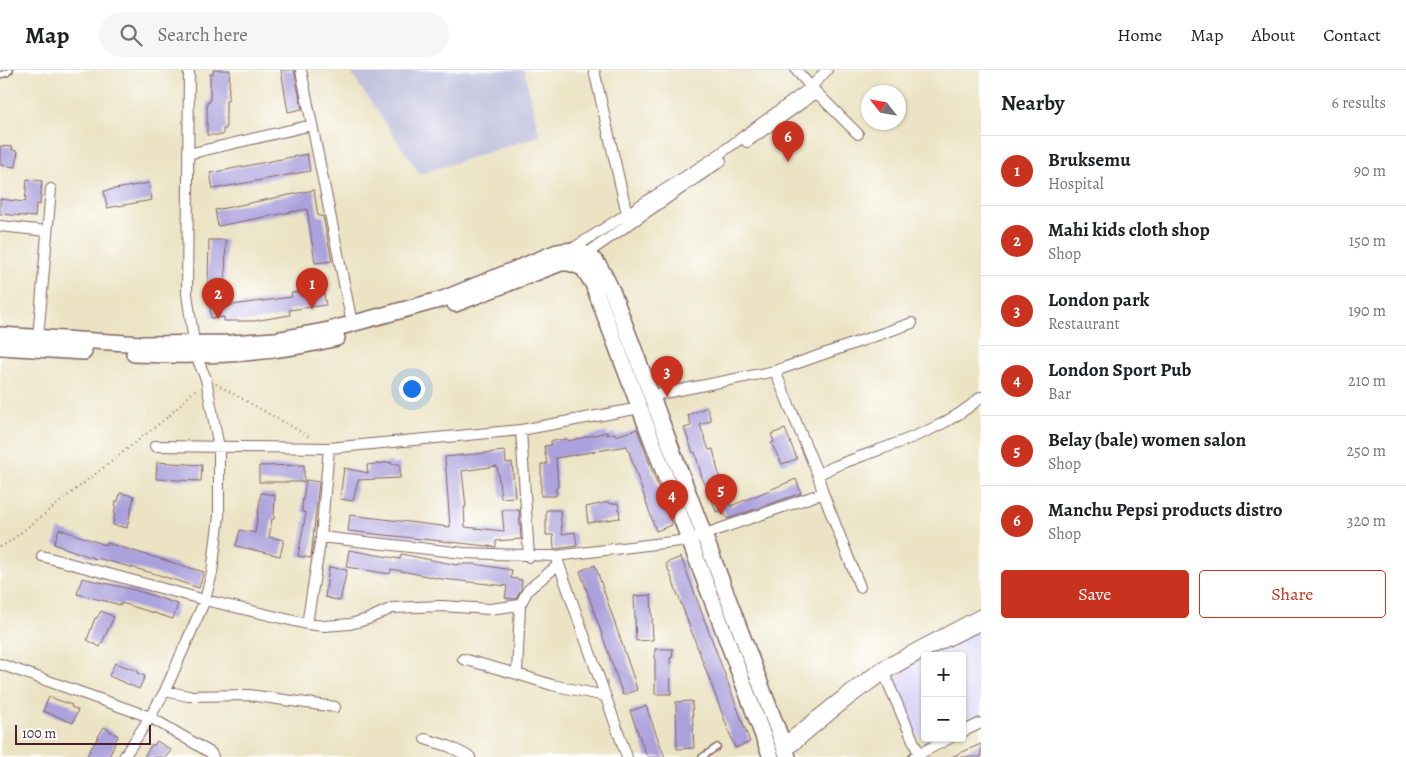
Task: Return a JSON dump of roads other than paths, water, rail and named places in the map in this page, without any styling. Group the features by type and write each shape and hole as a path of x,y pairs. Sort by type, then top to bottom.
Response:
{"main road":[{"path":"0,347 195,350 275,340 352,323 443,299 557,252 570,249 586,253 603,271 612,291 650,396 705,535 777,754"},
{"path":"0,335 253,354 308,345 434,311 568,264 587,273 593,284 640,408 688,540 777,754"}],"street":[{"path":"124,757 165,691 205,600 212,573 219,516 219,448 206,379 195,350 187,294 189,70"},
{"path":"301,70 352,323"},
{"path":"594,70 629,219"},
{"path":"796,70 858,134"},
{"path":"568,264 586,253 629,219 714,158 814,90 827,70"},
{"path":"188,154 312,125"},
{"path":"38,338 51,189"},
{"path":"568,264 570,249 629,219"},
{"path":"0,226 46,231"},
{"path":"650,396 775,371 912,323"},
{"path":"775,371 818,475 823,493 860,586"},
{"path":"818,475 940,426 961,414 981,397"},
{"path":"154,446 329,448 521,430 640,408"},
{"path":"521,430 529,557"},
{"path":"307,624 321,537 329,448"},
{"path":"321,537 557,561 688,540 823,493"},
{"path":"42,556 205,600 307,624 324,626 350,624 368,619 392,608 441,606 490,609 520,605"},
{"path":"517,674 520,605 528,590 557,561"},
{"path":"557,561 627,757"},
{"path":"777,754 837,710 883,671 981,614"},
{"path":"883,671 981,625"},
{"path":"463,659 552,685 605,696"},
{"path":"0,664 150,716 211,753 213,757"},
{"path":"883,671 918,756 943,742"},
{"path":"165,691 188,696 249,695 335,707"},
{"path":"966,730 981,723"},
{"path":"424,739 448,746 470,757"}],"lane":[{"path":"0,74 7,74 10,70"},
{"path":"702,757 717,747"}],"place":[{"name":"Manchu Pepsi products distro","path":"788,162"},
{"name":"Bruksemu","path":"312,309"},
{"name":"Mahi kids cloth shop","path":"218,319"},
{"name":"London park","path":"667,397"},
{"name":"Belay (bale) women salon","path":"721,515"},
{"name":"London Sport Pub","path":"672,521"}]}
